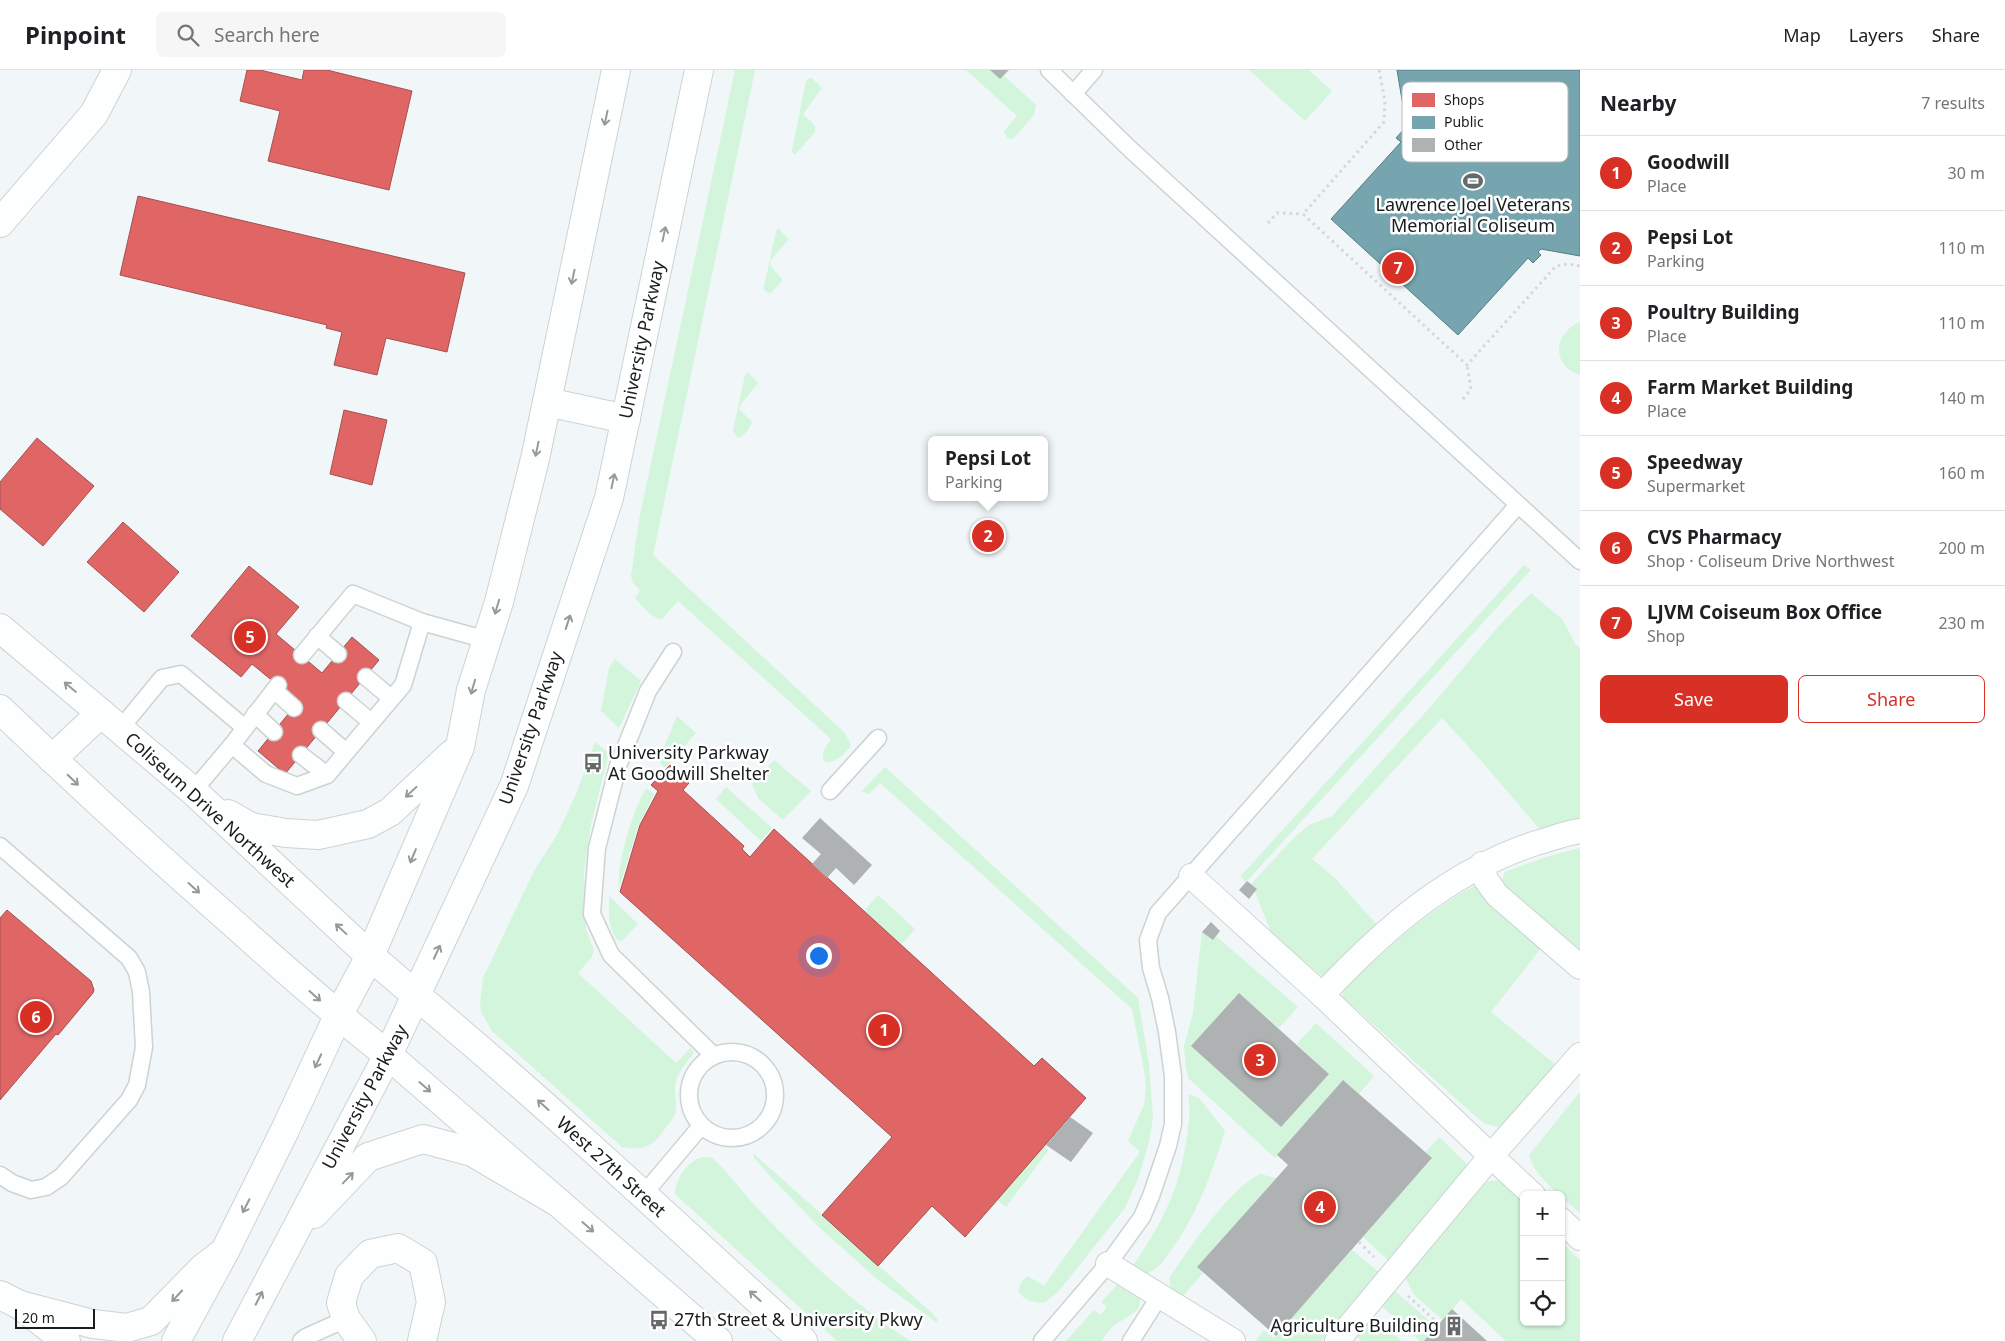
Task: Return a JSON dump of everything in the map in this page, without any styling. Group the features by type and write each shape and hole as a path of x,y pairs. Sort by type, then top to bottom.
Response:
{"main road":[{"path":"0,223 94,114 117,70"},
{"path":"176,1341 225,1251 285,1130 338,1016 370,956 460,747 471,690 499,602 535,459 616,70"},
{"name":"University Parkway","path":"237,1341 388,1055 514,786 609,498 699,70"},
{"path":"546,402 626,419"},
{"name":"Coliseum Drive Northwest","path":"0,628 196,795 416,996"},
{"path":"0,710 87,793 338,1016 388,1055 718,1341"},
{"path":"52,759 110,721"},
{"path":"196,795 250,828 286,833 318,834 345,830 368,824 390,812 460,747"},
{"name":"West 27th Street","path":"416,996 467,1038 804,1341"},
{"path":"290,1239 368,1157 423,1139 472,1152 559,1202"},
{"path":"354,1330 340,1303 349,1276 370,1254 398,1248 423,1263 431,1302 422,1341"},
{"path":"10,1300 93,1324 127,1328 151,1320 203,1268 225,1251"},
{"path":"10,1300 66,1341"}],"street":[{"path":"1322,995 1375,942 1418,905 1482,864 1518,849 1569,832 1580,831"},
{"path":"1482,864 1486,880 1497,894 1580,967"},
{"path":"1191,876 1322,995 1529,1191"},
{"path":"1337,1341 1491,1156 1580,1055"},
{"path":"1565,1224 1580,1238"},
{"path":"1108,1264 1233,1341"}],"lane":[{"path":"1049,70 1130,149 1580,561"},
{"path":"1073,94 1094,70"},
{"path":"1042,1341 1108,1264 1142,1218 1155,1187 1168,1146 1173,1124 1173,1076 1167,1032 1151,968 1148,940 1158,913 1518,505"},
{"path":"302,656 353,594 422,622 487,640"},
{"path":"232,745 266,774 297,786 327,776 403,685 422,622"},
{"path":"318,636 338,654"},
{"path":"673,652 648,691 618,766 597,848 592,914 611,955 714,1056"},
{"path":"110,721 162,678 181,674 245,728"},
{"path":"366,677 392,698"},
{"path":"196,795 276,687 294,708"},
{"path":"346,701 371,722"},
{"path":"255,714 274,732"},
{"path":"321,730 346,752"},
{"path":"830,791 878,738"},
{"path":"301,755 327,776"},
{"path":"0,846 129,958 137,972 141,992 144,1047 137,1085 129,1100 61,1177 46,1187 31,1190 12,1183 0,1175"},
{"path":"727,1052 741,1053 754,1058 764,1067 772,1079 775,1093 773,1107 767,1121 756,1131 743,1137 728,1138 714,1134 702,1126 693,1115 689,1102 690,1088 694,1075 702,1064 714,1056 727,1052"},
{"path":"643,1195 702,1126"},
{"path":"1131,1341 1159,1297"},
{"path":"301,1341 324,1328 354,1330"}],"path":[{"path":"1303,214 1384,122 1385,102 1379,70"},
{"path":"1268,223 1277,213 1303,214 1467,365 1471,389 1463,399"},
{"path":"1467,365 1556,266 1568,264 1580,266"}],"green space":[{"path":"735,70 755,70 653,555 845,733 851,745 849,749 840,757 830,762 826,762 823,759 823,753 831,739 678,601 662,619 651,614 635,598 640,590 633,583 631,576 639,520"},
{"path":"966,70 998,70 1036,105 1034,115 1013,139 1007,138 1004,131 1017,116"},
{"path":"1249,70 1309,70 1332,91 1305,121"},
{"path":"812,78 822,88 803,114 815,126 815,132 795,155 792,150 806,81"},
{"path":"778,228 789,239 771,260 770,265 782,279 769,293 764,290 764,287"},
{"path":"1580,322 1580,375 1571,371 1564,364 1560,357 1559,349 1560,341 1565,334 1571,327"},
{"path":"748,372 758,383 739,409 752,422 746,432 738,438 733,431 745,375"},
{"path":"1524,565 1531,570 1247,881 1244,881 1241,876 1247,869"},
{"path":"1531,593 1562,619 1576,645 1580,648 1580,823 1542,832 1442,718 1312,859 1335,878 1378,926 1323,977 1273,937 1255,892 1257,889 1251,884 1292,840 1309,825 1332,816 1432,705 1497,628"},
{"path":"615,659 641,681 619,728 601,711 609,668"},
{"path":"677,716 696,733 665,768 658,761"},
{"path":"595,742 609,753 591,824 584,872 586,929 594,950 592,957 578,973 676,1063 690,1048 694,1052 677,1078 675,1086 676,1109 673,1118 653,1142 648,1146 637,1148 622,1147 492,1031 481,1012 480,1002 483,978 534,871 557,835 576,794"},
{"path":"774,760 811,791 783,820 758,798 752,784"},
{"path":"885,767 1138,998 1149,1064 1153,1118 1149,1142 1138,1179 1125,1208 1059,1291 1044,1303 1029,1300 1020,1294 1018,1291 1022,1281 1028,1276 1044,1286 1140,1152 1128,1141 1144,1105 1146,1088 1132,1009 880,783 869,794 861,792"},
{"path":"726,787 772,828 761,841 716,799"},
{"path":"646,788 654,794 638,827 619,889 620,866 626,838"},
{"path":"1580,848 1580,958 1501,883 1505,872 1546,857"},
{"path":"1474,886 1542,947 1491,1012 1555,1064 1520,1106 1499,1127 1485,1124 1474,1115 1342,996 1344,990 1374,961 1421,920"},
{"path":"878,895 915,929 901,945 864,911"},
{"path":"609,896 638,924 623,940 619,941 612,931 609,914"},
{"path":"1202,932 1213,940 1216,936 1298,1007 1279,1028 1239,993 1191,1046 1281,1127 1329,1074 1297,1044 1316,1023 1374,1076 1359,1094 1343,1080 1275,1158 1189,1079 1184,1046 1193,1013"},
{"path":"1580,1092 1580,1213 1565,1199 1565,1191 1556,1191 1543,1179 1529,1155"},
{"path":"1188,1094 1199,1098 1225,1131 1209,1179 1188,1225 1161,1264 1144,1274 1132,1267 1161,1221 1180,1173 1190,1110"},
{"path":"1439,1137 1471,1168 1390,1262 1363,1237 1432,1159 1426,1152"},
{"path":"1044,1147 1049,1150 1006,1207 997,1200"},
{"path":"753,1153 938,1320 936,1322 878,1280 821,1229 769,1175 754,1158"},
{"path":"703,1157 714,1159 760,1211 831,1280 910,1341 837,1341 675,1194 683,1171 692,1162"},
{"path":"1260,1174 1276,1178 1197,1267 1203,1273 1182,1297 1172,1291 1169,1278 1210,1221 1235,1193"},
{"path":"1497,1180 1509,1182 1520,1192 1520,1326 1565,1326 1565,1246 1580,1260 1580,1341 1506,1341 1461,1299 1443,1320 1414,1295 1405,1277 1486,1182"},
{"path":"1352,1250 1380,1273 1321,1341 1256,1341 1264,1330 1273,1338 1276,1336"},
{"path":"1117,1285 1140,1299 1139,1308 1110,1329 1102,1341 1066,1341 1094,1310 1100,1315 1107,1307 1101,1302"},
{"path":"1394,1290 1436,1327 1424,1341 1420,1341 1381,1305"},
{"path":"1373,1315 1401,1341 1362,1341 1355,1335"}],"building: Shops":[{"path":"247,70 260,70 302,80 304,70 327,70 412,91 389,190 268,161 280,111 240,101"},
{"path":"138,196 465,273 447,352 386,338 377,375 334,365 342,332 326,328 327,325 120,275"},
{"path":"344,410 387,420 372,485 330,474"},
{"path":"37,438 94,486 43,546 0,509 0,482"},
{"path":"123,522 179,572 144,612 87,562"},
{"path":"249,566 299,607 276,634 322,673 352,637 379,660 285,774 258,751 298,702 252,664 241,677 191,636"},
{"path":"670,765 689,783 683,790 744,846 742,849 750,857 774,829 1034,1066 1042,1058 1086,1098 965,1237 932,1206 878,1266 822,1215 892,1137 620,892 640,825 658,791 651,785"},
{"path":"7,910 91,981 94,990 58,1035 56,1034 0,1100 0,918"}],"building: Public":[{"name":"Lawrence Joel Veterans Memorial Coliseum","path":"1397,70 1580,70 1580,256 1541,249 1538,252 1541,255 1533,263 1528,258 1458,335 1331,219 1401,142 1396,138 1402,131 1402,162 1568,162 1568,82 1402,82 1402,100"}],"building: Other":[{"path":"990,70 1009,70 1000,79"},
{"path":"820,818 872,865 854,885 836,868 827,878 812,864 821,854 802,838"},
{"path":"1247,881 1257,889 1249,899 1239,890"},
{"path":"1211,922 1220,931 1213,940 1202,932"},
{"path":"1239,993 1329,1074 1281,1127 1191,1046"},
{"path":"1343,1080 1432,1158 1276,1336 1197,1267 1288,1165 1277,1155"},
{"path":"1070,1117 1093,1133 1071,1162 1046,1145"},
{"name":"Agriculture Building","path":"1452,1309 1487,1341 1424,1341"}],"place":[{"name":"Lawrence Joel Veterans Memorial Coliseum","path":"1473,181"},
{"name":"LJVM Coiseum Box Office","path":"1398,268"},
{"name":"Pepsi Lot","path":"988,536"},
{"name":"Speedway","path":"250,637"},
{"name":"University Parkway At Goodwill Shelter","path":"593,763"},
{"name":"CVS Pharmacy","path":"36,1017"},
{"name":"Goodwill","path":"884,1030"},
{"name":"Poultry Building","path":"1260,1060"},
{"name":"Farm Market Building","path":"1320,1207"},
{"name":"27th Street & University Pkwy","path":"659,1320"},
{"name":"Agriculture Building","path":"1454,1326"}]}
